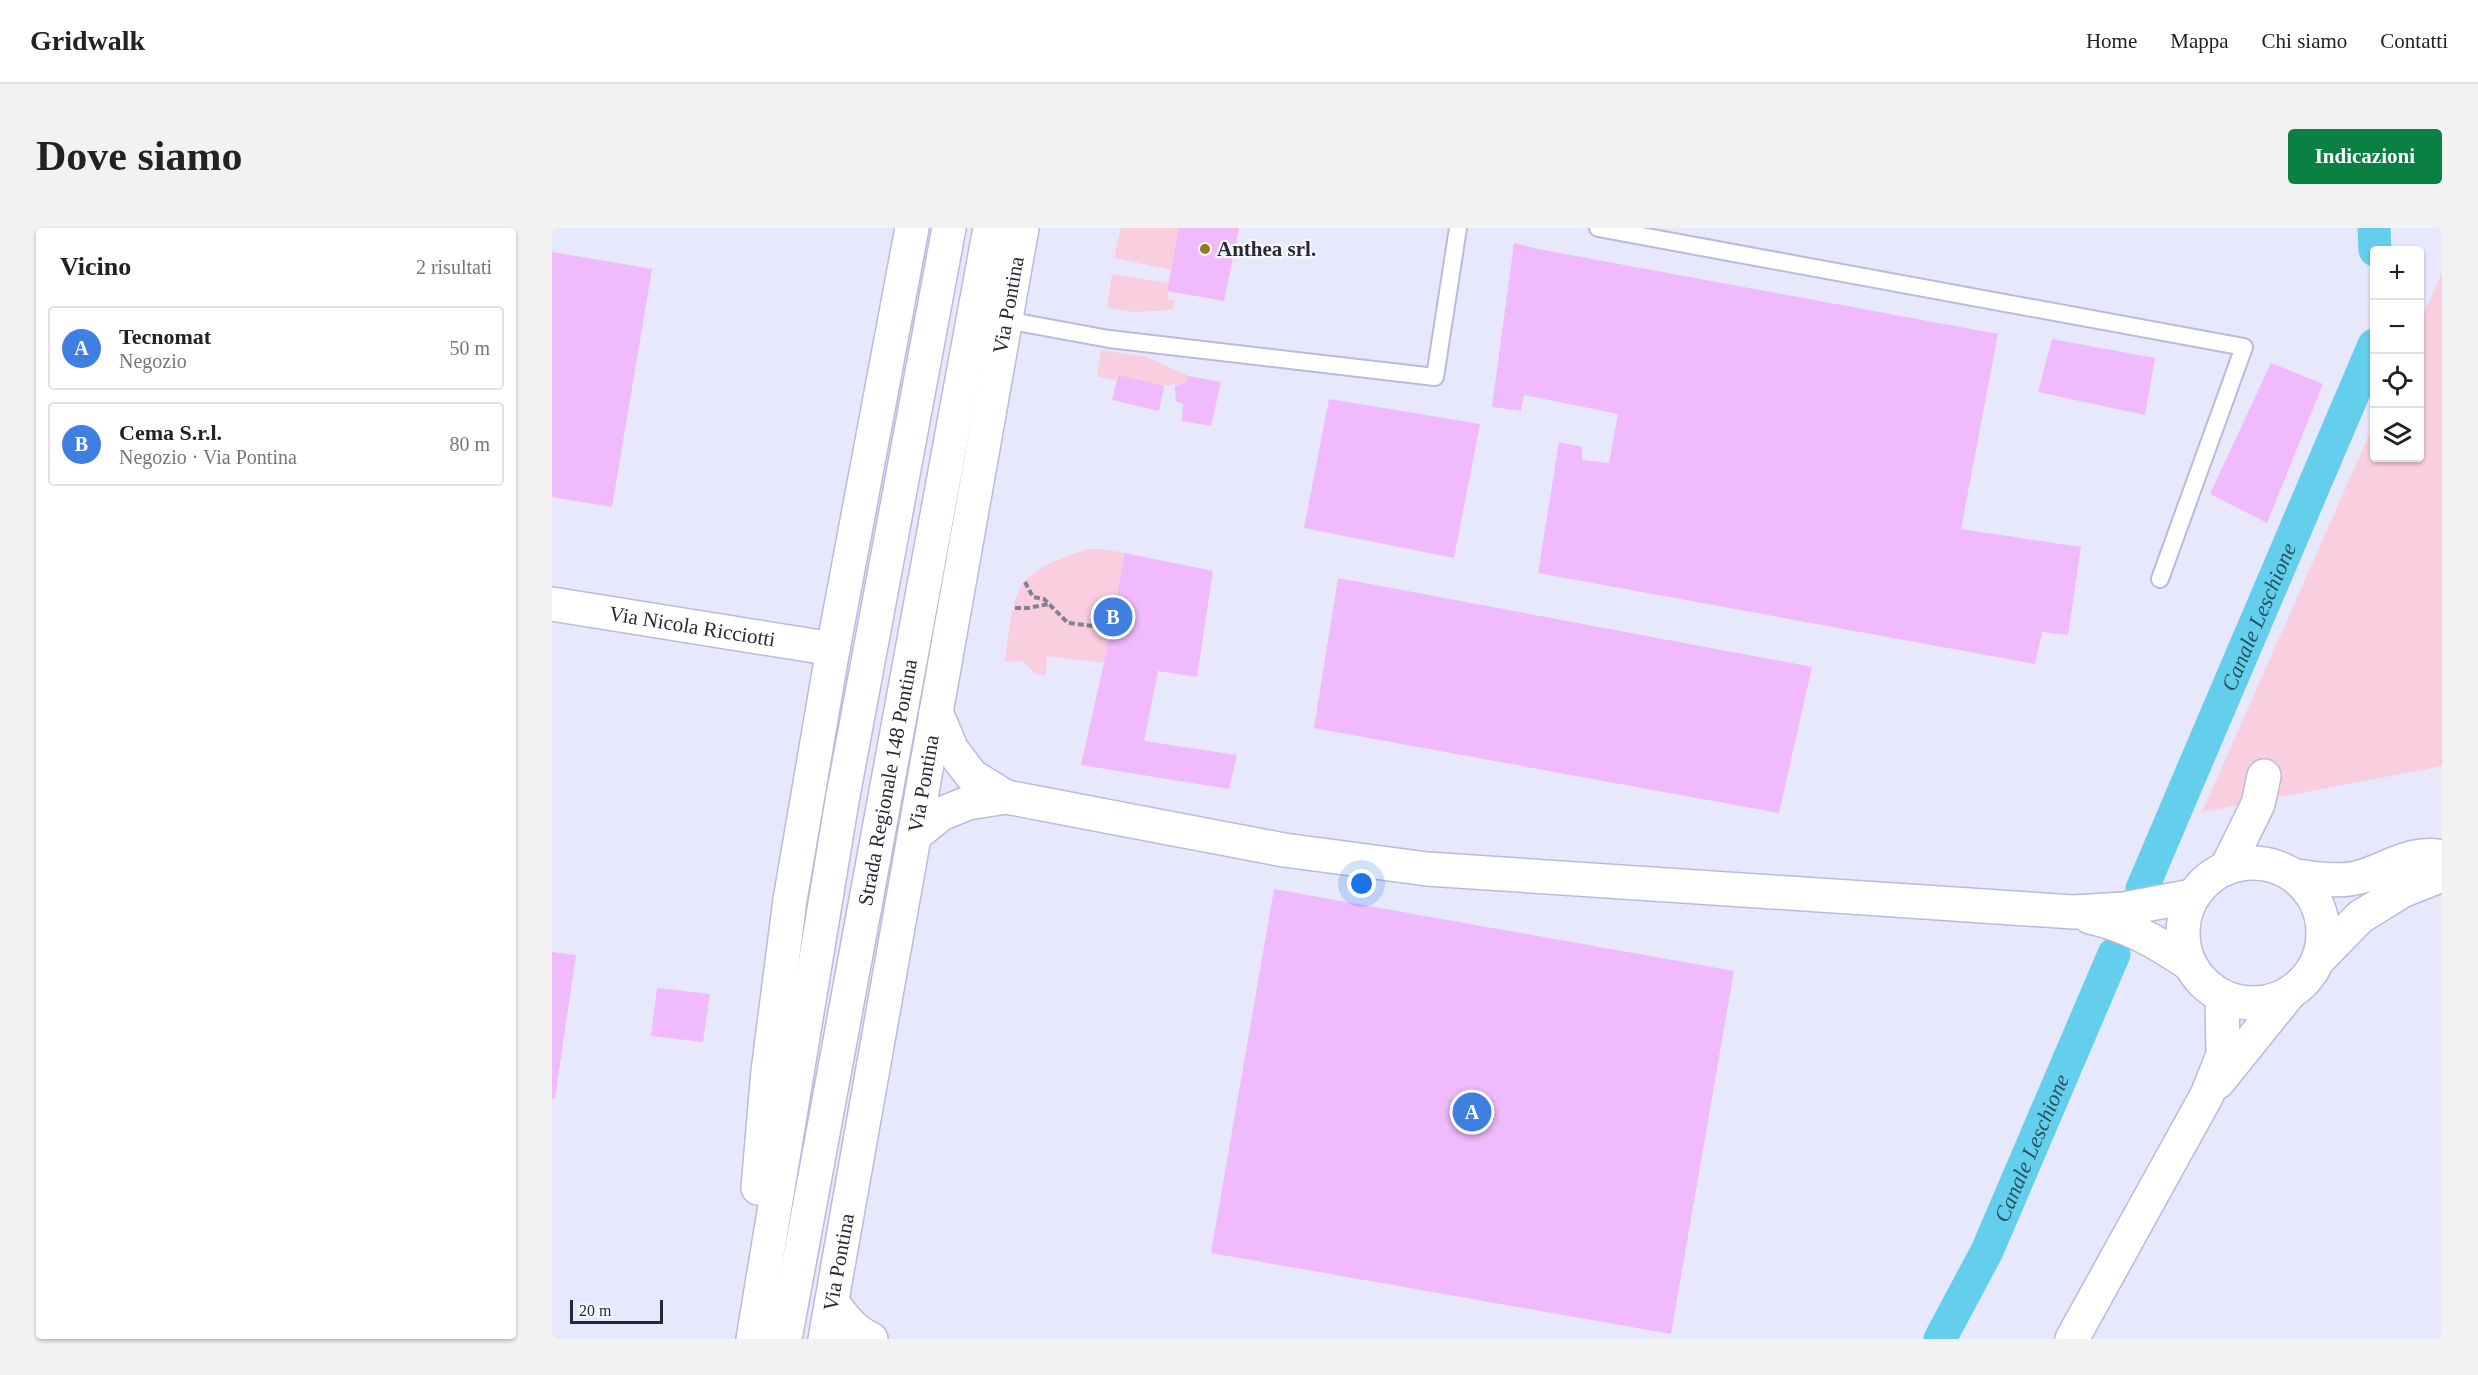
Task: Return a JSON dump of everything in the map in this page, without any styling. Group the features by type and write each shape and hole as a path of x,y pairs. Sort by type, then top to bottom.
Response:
{"main road":[{"path":"744,1339 768,1071 797,855 912,228"},
{"name":"Strada Regionale 148 Pontina","path":"753,1339 842,801 950,228"},
{"name":"Strada Regionale 148 Pontina","path":"785,1339 990,228"},
{"name":"Via Pontina","path":"825,1339 1022,228"},
{"name":"Via Nicola Ricciotti","path":"552,604 833,649"},
{"path":"936,712 952,750 972,776 1006,797"},
{"path":"2227,867 2261,790 2284,871 2311,893 2320,914 2323,937 2318,960"},
{"path":"914,836 941,814 968,802 1006,797 1284,850 1427,869 2074,912 2124,909 2192,896"},
{"path":"2189,964 2183,942 2184,918 2192,896 2207,879 2227,867 2250,862 2284,871 2338,880 2360,877 2404,859 2434,855 2442,857"},
{"path":"2207,1095 2288,995 2306,980 2318,960 2360,917 2402,891 2442,875"},
{"path":"2074,912 2118,924 2155,941 2189,964 2203,983 2222,996 2244,1003 2266,1002 2288,995"},
{"path":"2072,1339 2207,1095 2223,1055 2222,996"},
{"path":"832,1302 846,1322 871,1339"}],"lane":[{"path":"1006,320 1109,339 1435,377 1458,228"},
{"path":"1598,228 2244,347 2160,579"}],"path":[{"path":"1025,582 1033,597 1044,599 1068,623 1111,628"},
{"path":"1015,608 1049,604"}],"shaded area":[{"path":"1121,228 1179,228 1171,270 1114,258"},
{"path":"2442,272 2442,766 2202,812 2370,433 2370,462 2424,462 2424,314"},
{"path":"1112,274 1169,283 1168,299 1175,300 1173,310 1132,312 1107,307"},
{"path":"1101,350 1147,357 1188,376 1187,381 1162,385 1118,375 1115,380 1097,376"},
{"path":"1088,549 1125,553 1104,663 1047,656 1046,675 1035,674 1023,661 1005,662 1013,608 1025,581 1046,565"}],"building":[{"name":"Anthea srl.","path":"1179,228 1239,228 1224,301 1167,291"},
{"path":"1514,243 1998,334 1961,529 2081,547 2068,635 2042,632 2035,664 1538,573 1559,442 1582,447 1582,460 1609,463 1618,414 1524,395 1521,411 1492,407"},
{"path":"552,252 652,269 612,507 552,497"},
{"path":"2052,339 2155,358 2145,415 2038,392"},
{"path":"2271,363 2323,384 2267,523 2210,494"},
{"path":"1118,375 1164,386 1159,411 1112,400"},
{"path":"1188,376 1221,382 1211,426 1182,421 1183,404 1176,401 1175,386 1187,381"},
{"path":"1329,399 1480,424 1454,558 1304,528"},
{"path":"1125,553 1213,571 1197,677 1158,671 1144,741 1237,755 1229,789 1081,765"},
{"path":"1338,578 1812,667 1779,813 1314,728"},
{"path":"1274,889 1734,971 1671,1334 1211,1253"},
{"path":"552,952 576,955 555,1098 552,1098"},
{"path":"657,988 710,994 703,1042 651,1036"}],"waterway":[{"name":"Canale Leschione","path":"2374,228 2375,246"},
{"name":"Canale Leschione","path":"2142,889 2370,354"},
{"name":"Canale Leschione","path":"1940,1339 1987,1251 2114,954"}],"place":[{"name":"Anthea srl.","path":"1205,249"},
{"name":"Cema S.r.l.","path":"1113,617"},
{"name":"Tecnomat","path":"1472,1112"}]}
